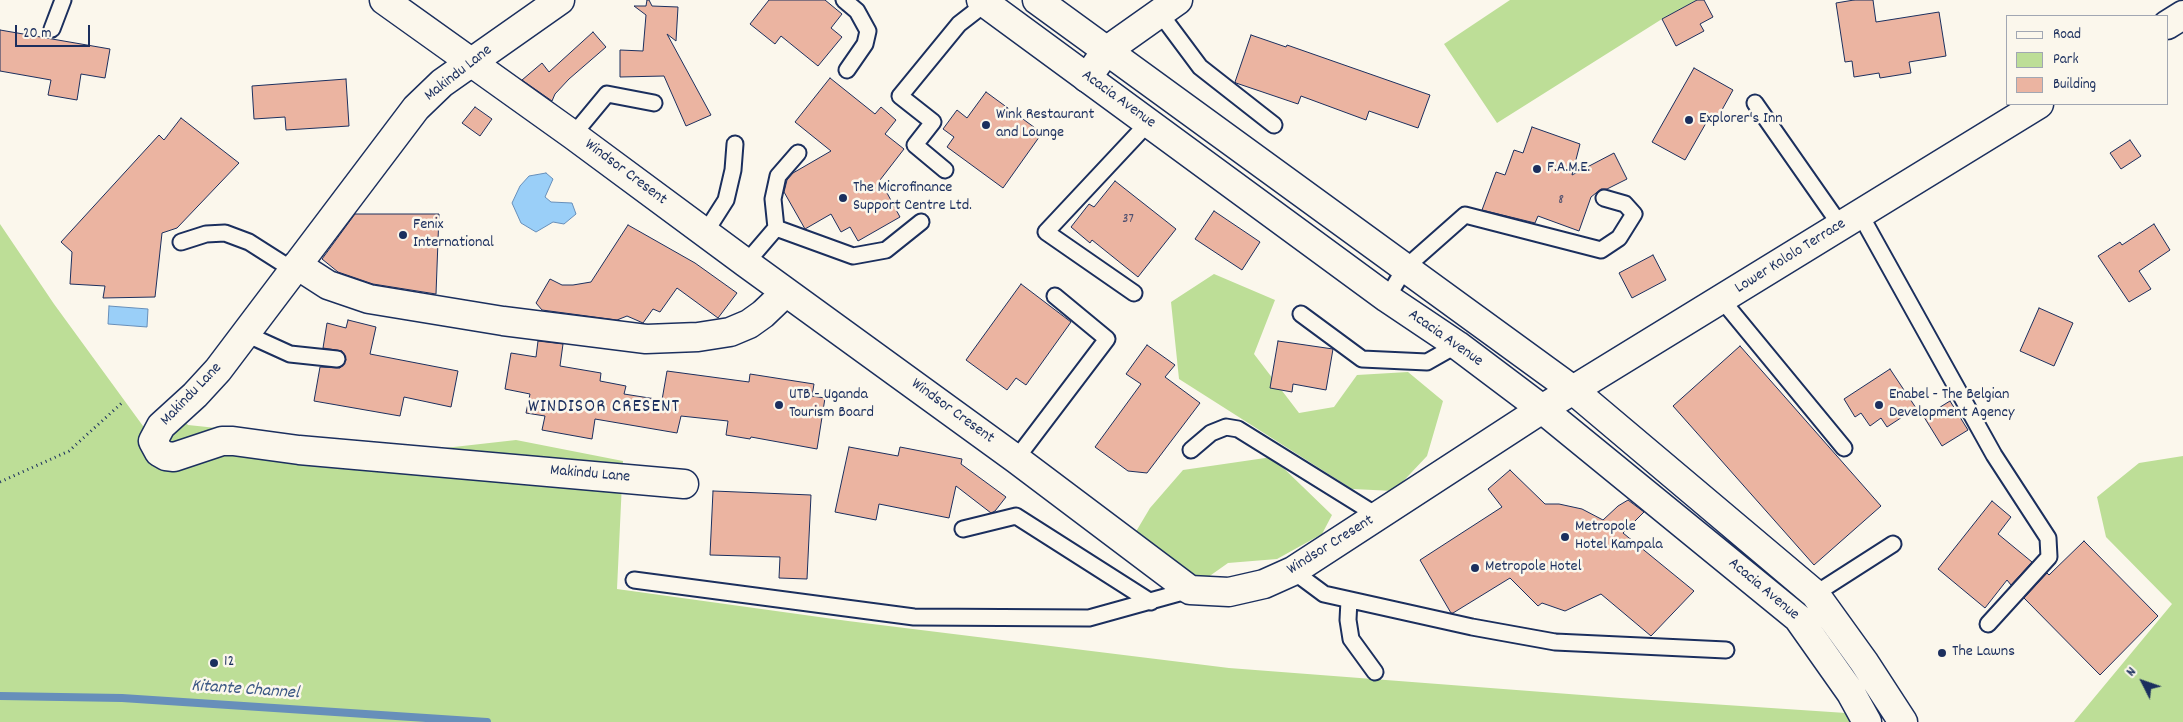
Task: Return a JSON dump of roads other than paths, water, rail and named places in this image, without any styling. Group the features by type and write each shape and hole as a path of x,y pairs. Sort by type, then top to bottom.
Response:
{"street":[{"name":"Windsor Cresent","path":"384,0 573,135 1016,459 1190,590 1229,592 1264,584 1293,572 1542,409"},
{"name":"Makindu Lane","path":"560,0 442,83 416,108 246,334 201,389 161,426 153,440 159,452 174,457 222,441 233,440 299,450 684,484"},
{"name":"Acacia Avenue","path":"1037,0 1574,390 1815,594 1864,662 1903,722"},
{"name":"Acacia Avenue","path":"984,2 1387,298 1457,345 1542,409 1798,618 1852,693 1867,722"},
{"path":"1088,78 1106,51 1169,6"},
{"path":"2168,24 2183,15"},
{"name":"Lower Kololo Terrace","path":"1542,409 2038,105"},
{"path":"295,267 328,285 369,299 503,322 646,339 698,337 730,332 749,324 763,314 786,292"}],"lane":[{"path":"52,29 63,0"},
{"path":"844,0 857,11 868,30 865,44 847,70"},
{"path":"945,170 915,145 933,122 900,96 959,24 984,2"},
{"path":"1169,6 1200,67 1274,125"},
{"path":"573,135 607,94 654,103"},
{"path":"1755,103 1851,220 1994,455 2048,538 2049,557 1988,624"},
{"path":"1134,293 1046,232 1149,122"},
{"path":"705,233 726,200 734,170 735,144"},
{"path":"746,263 776,228 773,199 778,176 798,153"},
{"path":"1387,298 1405,268 1464,214 1600,250 1619,238 1634,214 1625,204 1604,198"},
{"path":"776,228 853,256 886,250 921,222"},
{"path":"181,242 206,234 225,233 249,242 295,267"},
{"path":"1016,459 1106,339 1055,296"},
{"path":"1722,300 1844,448"},
{"path":"1300,314 1362,359 1427,362 1457,345"},
{"path":"246,334 290,354 337,360"},
{"path":"1191,450 1211,434 1226,427 1238,429 1378,516"},
{"path":"963,529 1016,516 1151,602"},
{"path":"1798,618 1815,594 1893,544"},
{"path":"1293,572 1324,594 1472,627 1555,642 1726,650"},
{"path":"634,580 914,617 1089,618 1190,590"},
{"path":"1349,600 1348,620 1351,639 1375,672"}],"water":[{"path":"546,173 553,179 545,197 551,202 572,203 576,214 564,224 553,222 536,232 521,223 512,203 520,186 529,176"},
{"path":"109,306 148,309 147,327 108,324"}],"waterway":[{"name":"Kitante Channel","path":"0,696 122,698 487,722"}],"place":[{"name":"Explorer's Inn","path":"1689,120"},
{"name":"Wink Restaurant and Lounge","path":"986,125"},
{"name":"F.A.M.E.","path":"1537,169"},
{"name":"The Microfinance Support Centre Ltd.","path":"843,198"},
{"name":"Fenix International","path":"403,235"},
{"name":"UTB - Uganda Tourism Board","path":"779,405"},
{"name":"Enabel - The Belgian Development Agency","path":"1879,405"},
{"name":"Metropole Hotel Kampala","path":"1565,537"},
{"name":"Metropole Hotel","path":"1475,568"},
{"name":"The Lawns","path":"1942,653"},
{"name":"12","path":"214,663"}],"district":[{"name":"WINDISOR CRESENT","path":"604,408"}]}
